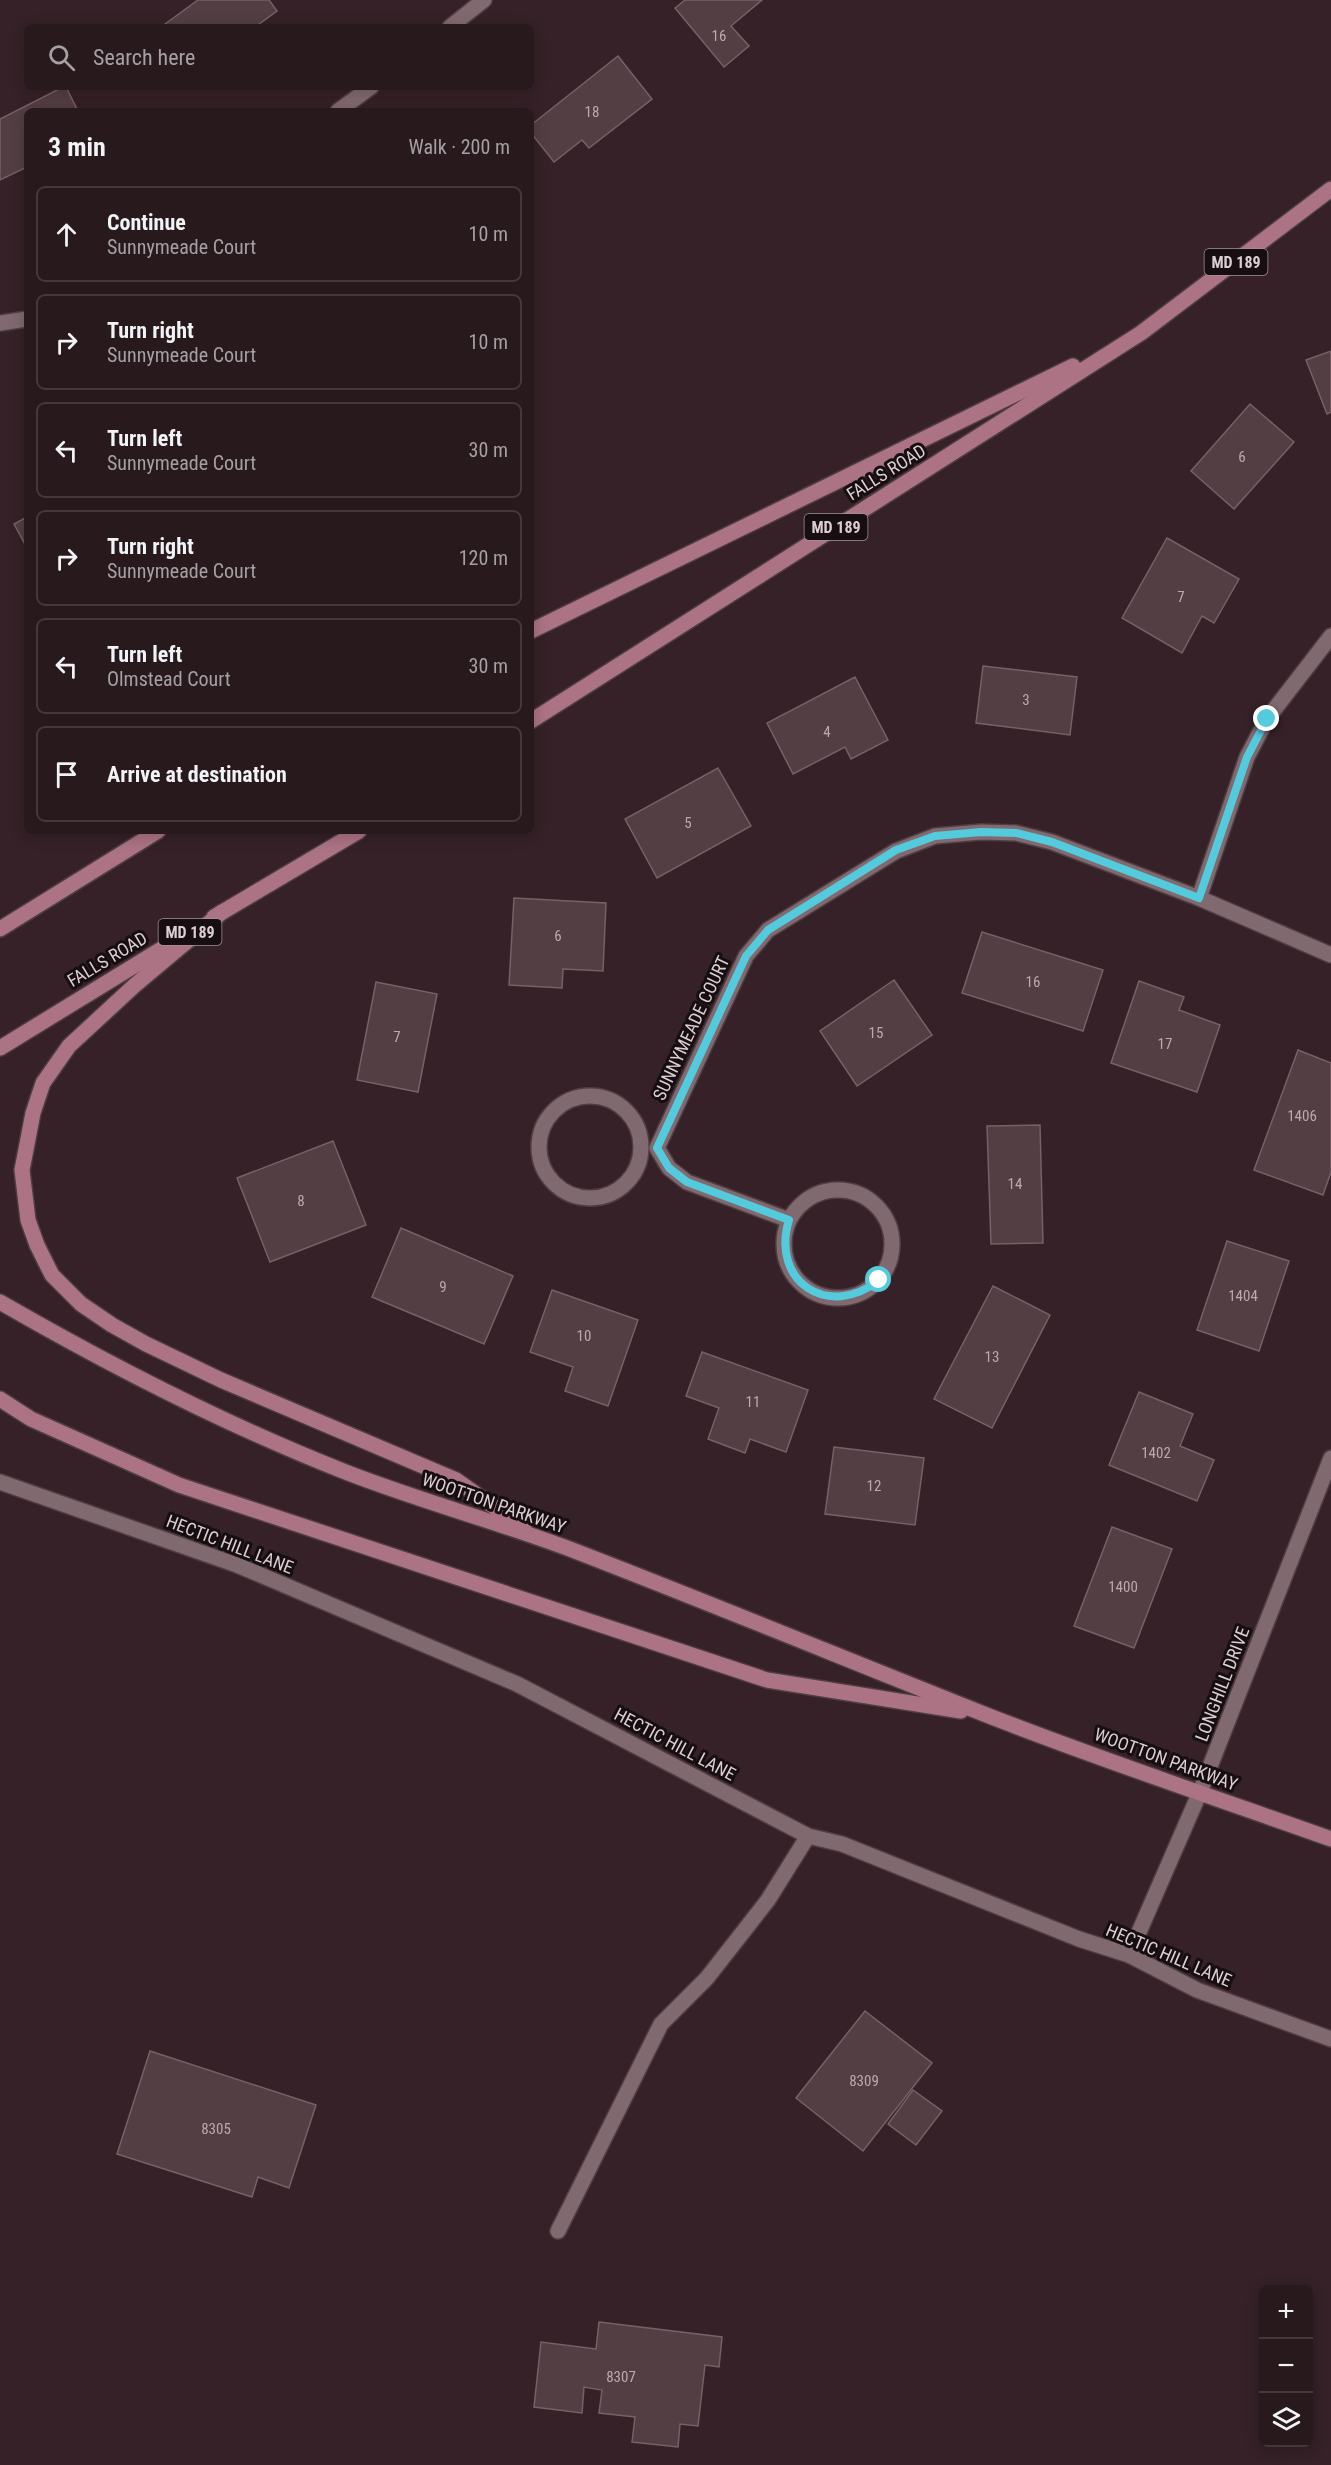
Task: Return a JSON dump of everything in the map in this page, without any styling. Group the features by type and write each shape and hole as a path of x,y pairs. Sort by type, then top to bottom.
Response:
{"main road":[{"name":"FALLS ROAD","path":"534,719 1141,333 1331,189"},
{"name":"FALLS ROAD","path":"534,630 1141,333"},
{"path":"0,929 153,834"},
{"name":"FALLS ROAD","path":"0,1048 353,834"},
{"path":"222,912 135,985 69,1046 43,1083 33,1113 22,1170 28,1220 52,1275 81,1304 146,1344 221,1380 456,1480 537,1536"},
{"name":"WOOTTON PARKWAY","path":"0,1302 77,1346 192,1406 343,1471 456,1511 537,1536 987,1715 1331,1839"},
{"name":"WOOTTON PARKWAY","path":"0,1399 31,1419 179,1485 767,1680 987,1715"}],"street":[{"path":"454,24 484,0"},
{"path":"342,108 367,90"},
{"path":"0,323 24,319"},
{"path":"1199,898 1247,757 1267,719 1331,636"},
{"name":"SUNNYMEADE COURT","path":"657,1148 746,956 768,930 896,850 935,836 981,832 1016,833 1052,842 1199,898 1331,955"},
{"path":"591,1096 606,1098 621,1106 632,1117 639,1132 641,1148 638,1163 631,1178 605,1196 589,1198 573,1195 559,1188 548,1176 541,1162 539,1146 541,1130 549,1116 561,1105 575,1098 591,1096"},
{"path":"641,1148 657,1148 669,1168 687,1182 789,1220"},
{"path":"832,1190 855,1192 869,1199 880,1209 888,1222 892,1245 887,1267 879,1280 867,1290 853,1296 837,1298 808,1289 788,1266 784,1251 789,1220 798,1207 810,1197 832,1190"},
{"name":"LONGHILL DRIVE","path":"1129,1956 1200,1792 1331,1458"},
{"name":"HECTIC HILL LANE","path":"0,1482 237,1565 517,1684 808,1836 842,1844 1079,1940 1129,1956 1197,1990 1331,2040"},
{"path":"558,2231 661,2024 707,1978 728,1952 768,1900 808,1836"}],"building":[{"path":"198,0 269,0 277,11 259,24 165,24"},
{"path":"685,0 762,0 731,26 749,46 724,67 675,8"},
{"path":"618,56 652,99 589,148 582,140 554,162 534,137 534,123"},
{"path":"57,90 68,90 76,108 24,108 24,168 0,180 0,119"},
{"path":"1331,351 1331,412 1327,414 1306,360"},
{"path":"1250,404 1294,442 1234,509 1191,471"},
{"path":"24,519 24,542 14,524"},
{"path":"1167,538 1239,579 1214,623 1202,616 1182,653 1122,618"},
{"path":"983,666 1077,677 1070,735 976,723"},
{"path":"855,677 888,740 851,759 845,747 793,774 767,723"},
{"path":"718,768 751,826 657,878 625,819"},
{"path":"514,898 606,903 603,971 563,969 562,988 509,985"},
{"path":"982,932 1103,970 1083,1031 962,993"},
{"path":"894,980 932,1035 857,1086 820,1031"},
{"path":"1139,981 1184,997 1179,1010 1220,1025 1197,1092 1111,1063"},
{"path":"376,982 437,994 418,1092 357,1080"},
{"path":"1298,1050 1331,1063 1331,1172 1323,1195 1254,1170"},
{"path":"1040,1125 1043,1243 991,1244 987,1126"},
{"path":"333,1141 366,1225 270,1262 237,1178"},
{"path":"401,1228 513,1276 484,1344 372,1297"},
{"path":"1227,1241 1289,1261 1259,1351 1197,1330"},
{"path":"993,1286 1050,1315 992,1428 934,1399"},
{"path":"552,1290 638,1320 608,1406 565,1391 573,1367 530,1352"},
{"path":"702,1352 808,1390 786,1452 750,1439 745,1453 708,1439 719,1408 686,1396"},
{"path":"1139,1392 1193,1414 1180,1446 1214,1460 1197,1501 1109,1465"},
{"path":"834,1447 924,1458 915,1525 825,1514"},
{"path":"1112,1527 1172,1549 1134,1648 1074,1626"},
{"path":"865,2011 932,2063 863,2151 796,2098"},
{"path":"150,2051 316,2105 289,2188 258,2177 252,2197 117,2154"},
{"path":"913,2090 942,2111 916,2145 888,2124"},
{"path":"599,2322 722,2337 719,2367 705,2365 698,2426 680,2424 678,2447 632,2442 635,2417 599,2413 602,2390 584,2387 582,2413 534,2407 541,2342 596,2349"}],"route":[{"path":"879,1280 867,1290 853,1296 837,1298 808,1289 788,1266 784,1251 789,1220 687,1182 669,1168 657,1148 746,956 768,930 896,850 935,836 981,832 1016,833 1052,842 1199,898 1247,757 1267,719"}]}
